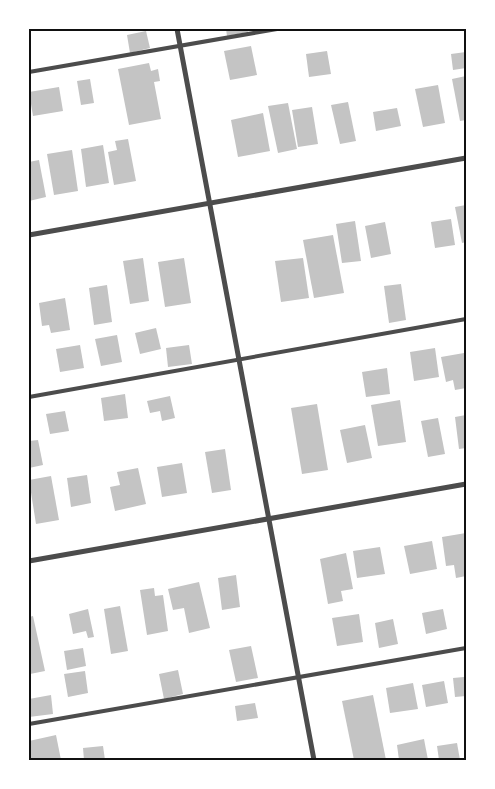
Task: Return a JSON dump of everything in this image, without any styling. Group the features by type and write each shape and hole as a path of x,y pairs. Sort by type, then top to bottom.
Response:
{"street":[{"path":"177,29 314,760"},
{"path":"29,236 466,158"},
{"path":"29,561 466,484"}],"lane":[{"path":"29,72 277,29"},
{"path":"29,397 238,358 466,319"},
{"path":"29,724 466,648"}],"building":[{"path":"226,29 247,29 248,32 227,36"},
{"path":"146,31 150,48 130,53 127,35"},
{"path":"251,46 257,75 230,80 224,51"},
{"path":"327,51 331,74 309,77 306,54"},
{"path":"466,52 466,68 453,70 451,54"},
{"path":"149,63 151,71 158,69 160,81 154,82 161,119 129,125 118,69"},
{"path":"466,76 466,120 460,121 452,79"},
{"path":"90,79 94,103 81,105 77,81"},
{"path":"438,85 445,123 423,127 415,89"},
{"path":"59,87 63,111 33,116 29,92"},
{"path":"348,102 356,141 340,144 331,105"},
{"path":"288,103 297,149 278,153 268,106"},
{"path":"312,107 318,144 298,147 292,110"},
{"path":"397,108 401,126 376,131 373,112"},
{"path":"263,113 270,151 238,157 231,120"},
{"path":"128,139 136,181 114,185 108,152 117,150 115,141"},
{"path":"103,145 109,183 86,187 81,149"},
{"path":"72,150 78,191 54,195 47,154"},
{"path":"39,160 46,197 29,201 29,162"},
{"path":"466,205 466,242 462,243 455,207"},
{"path":"451,219 455,245 435,248 431,222"},
{"path":"355,221 361,261 342,263 336,224"},
{"path":"385,222 391,254 371,258 365,226"},
{"path":"333,235 344,293 314,298 303,240"},
{"path":"143,258 149,301 130,304 123,261"},
{"path":"184,258 191,303 165,307 158,262"},
{"path":"303,258 309,298 281,302 275,261"},
{"path":"401,284 406,320 389,323 384,286"},
{"path":"107,285 112,322 94,325 89,288"},
{"path":"65,298 70,330 51,333 49,325 42,326 39,303"},
{"path":"156,328 161,349 140,354 135,333"},
{"path":"117,335 122,362 101,366 95,339"},
{"path":"80,345 84,368 60,372 56,349"},
{"path":"189,345 192,364 168,367 166,348"},
{"path":"435,348 439,377 414,381 410,352"},
{"path":"464,353 466,388 455,390 453,380 446,382 441,357"},
{"path":"387,368 390,394 366,397 362,372"},
{"path":"125,394 128,418 104,421 101,398"},
{"path":"170,396 175,418 162,421 160,411 150,413 147,401"},
{"path":"400,400 406,442 378,446 371,405"},
{"path":"317,404 328,470 302,474 291,408"},
{"path":"65,411 69,431 50,434 46,414"},
{"path":"466,415 466,448 459,449 455,417"},
{"path":"438,418 445,454 428,457 421,421"},
{"path":"365,425 372,458 347,463 340,430"},
{"path":"38,440 43,465 29,468 29,441"},
{"path":"225,449 231,490 212,493 205,452"},
{"path":"182,463 187,493 162,497 157,467"},
{"path":"138,468 146,504 115,511 110,487 120,485 117,472"},
{"path":"87,475 91,503 71,507 67,478"},
{"path":"51,476 59,520 36,524 29,480"},
{"path":"466,533 466,576 456,578 454,565 446,566 442,537"},
{"path":"432,541 437,569 410,574 404,546"},
{"path":"380,547 385,574 357,578 353,551"},
{"path":"346,553 353,589 341,591 343,601 328,604 320,559"},
{"path":"236,575 240,607 222,610 218,578"},
{"path":"199,582 210,628 189,633 184,608 173,610 168,589"},
{"path":"154,588 155,596 163,595 168,631 147,635 140,590"},
{"path":"120,606 128,651 111,654 104,609"},
{"path":"88,609 94,637 88,638 86,631 73,634 69,614"},
{"path":"443,609 447,629 426,634 422,613"},
{"path":"359,614 363,642 337,646 332,618"},
{"path":"33,616 45,671 30,674 29,617"},
{"path":"393,619 398,644 379,648 375,623"},
{"path":"251,646 258,678 236,682 229,650"},
{"path":"83,648 86,666 67,670 64,651"},
{"path":"178,670 183,694 164,699 159,674"},
{"path":"85,671 88,693 68,697 64,674"},
{"path":"464,677 466,696 455,697 453,678"},
{"path":"444,681 448,703 426,707 422,685"},
{"path":"413,683 418,709 390,713 386,688"},
{"path":"51,695 53,714 29,717 29,699"},
{"path":"373,695 386,760 354,760 342,701"},
{"path":"255,703 258,718 237,721 235,706"},
{"path":"56,735 61,760 31,760 29,741"},
{"path":"424,739 428,760 399,760 397,745"},
{"path":"457,743 460,760 439,760 437,746"},
{"path":"103,746 105,760 84,760 83,748"}]}
